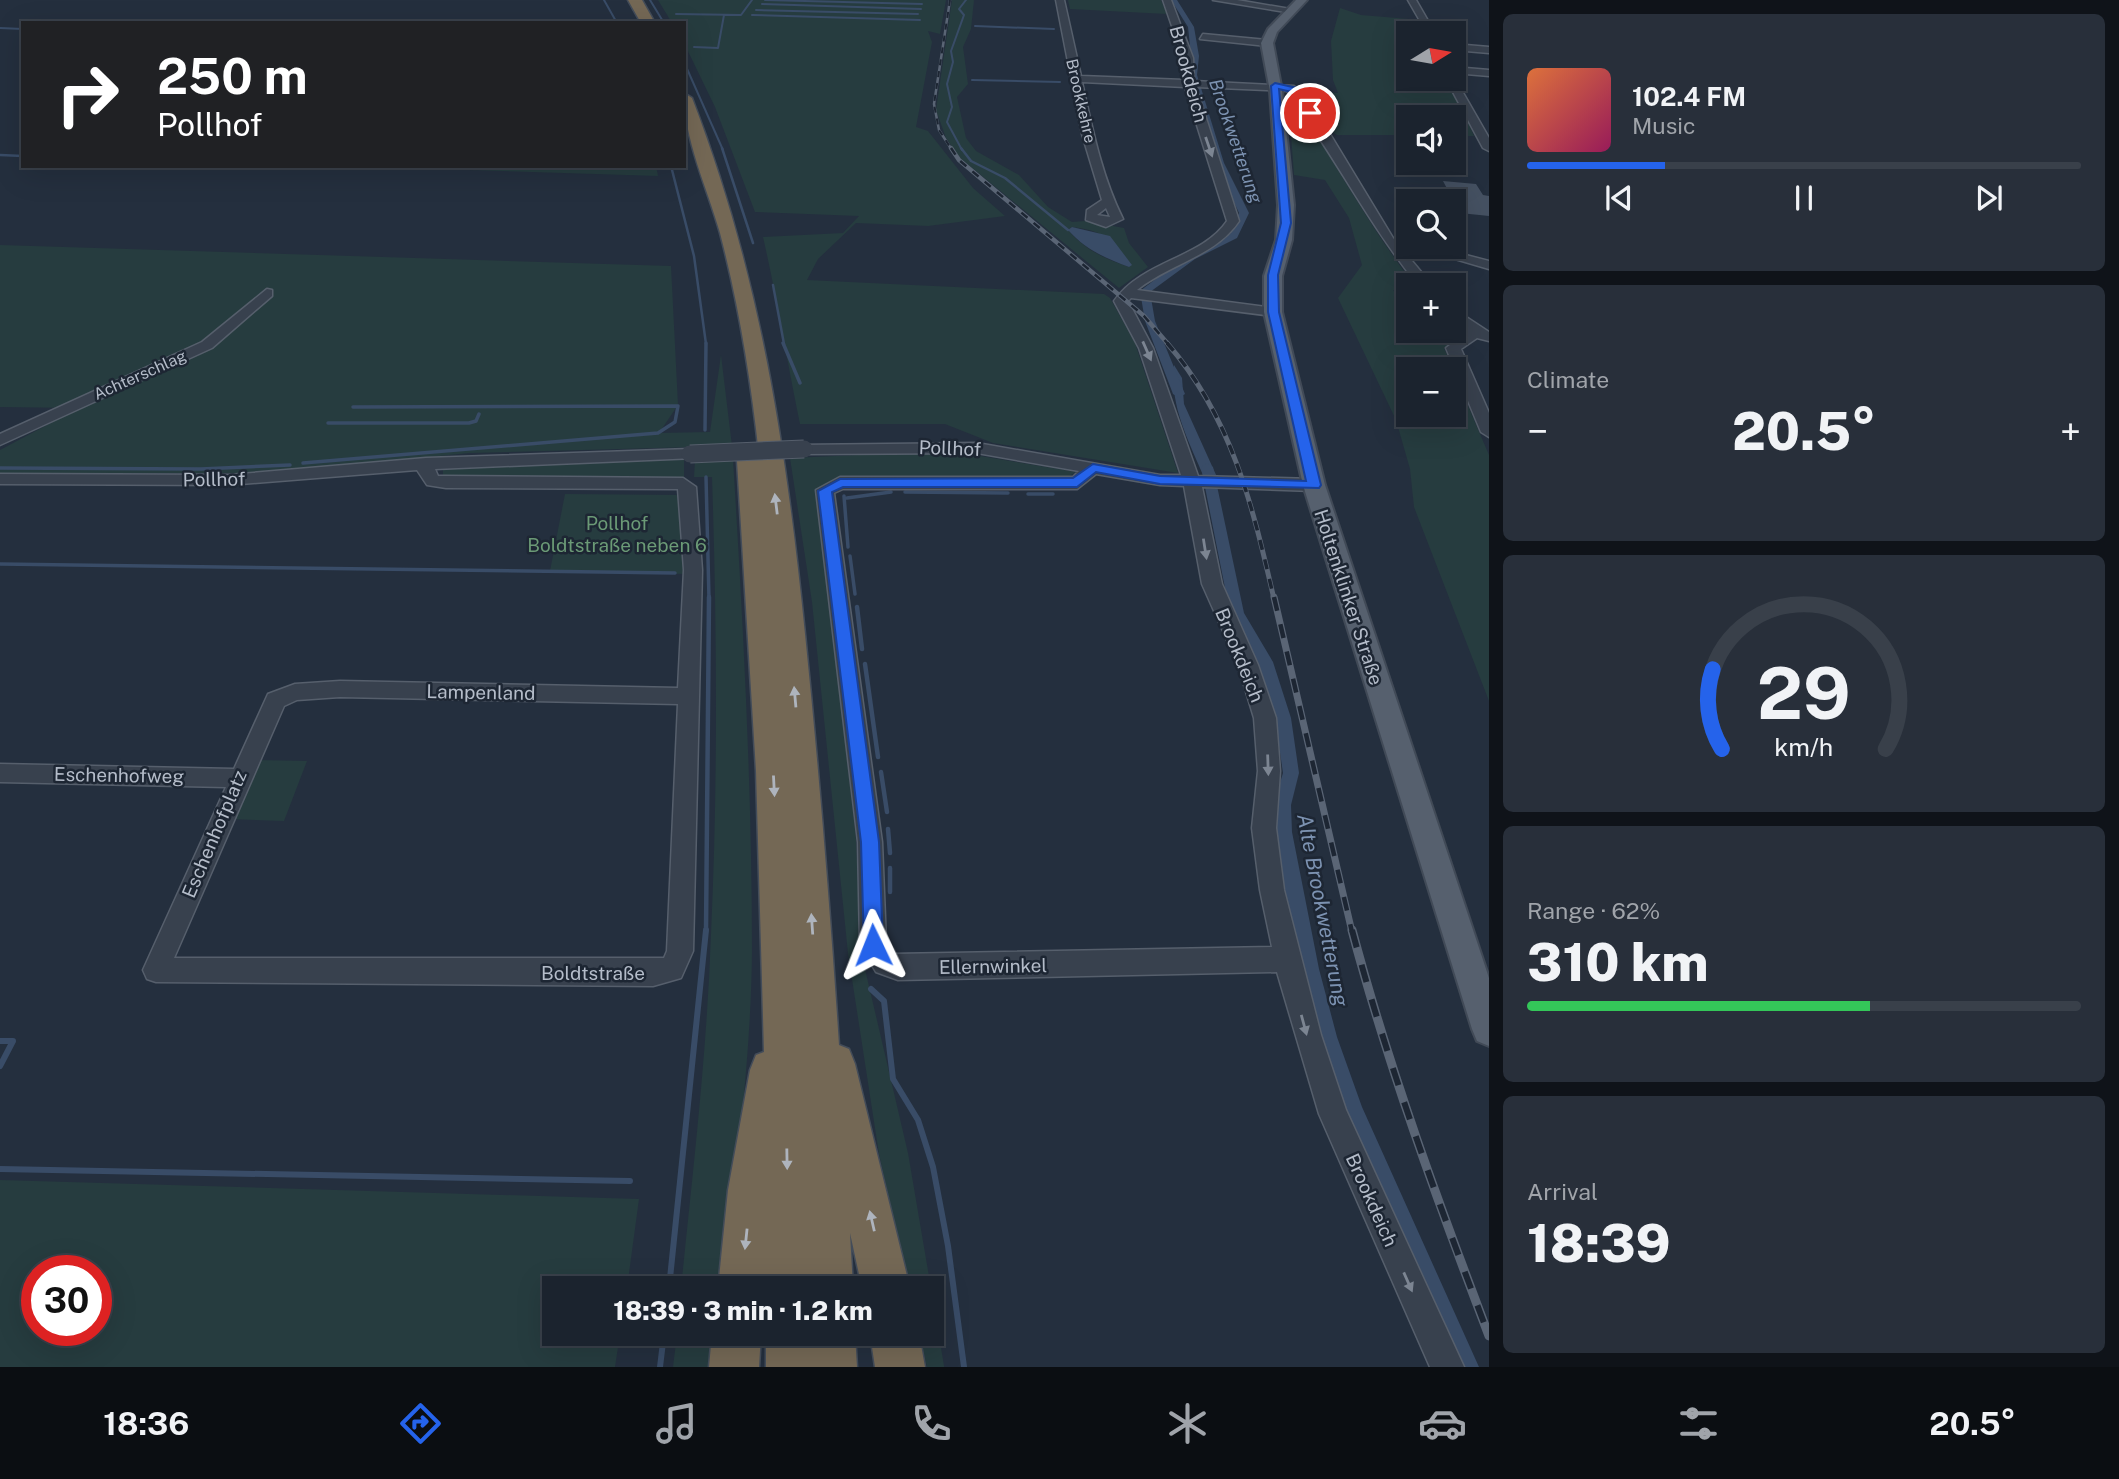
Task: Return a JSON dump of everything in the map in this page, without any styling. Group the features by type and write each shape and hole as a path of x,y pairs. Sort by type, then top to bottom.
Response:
{"highway":[{"path":"624,0 636,21"},
{"path":"635,0 647,21"},
{"path":"686,103 710,166 736,266 771,459 799,740 800,992 790,1276"},
{"path":"686,140 720,267 750,459 773,756 829,1276"},
{"path":"743,1276 751,1190 800,992"},
{"path":"800,992 883,1276"},
{"path":"734,1367 736,1346"},
{"path":"791,1346 791,1367"},
{"path":"831,1346 832,1367"},
{"path":"897,1346 900,1367"}],"main road":[{"path":"1267,43 1272,31 1302,0"},
{"name":"Holtenklinker Straße","path":"1267,43 1275,86 1286,223 1273,275 1273,312 1314,485 1489,1029"}],"street":[{"name":"Brookkehre","path":"1060,0 1076,79 1108,201"},
{"name":"Brookdeich","path":"1167,0 1188,58 1233,221 1226,234 1156,270 1140,294 1121,301 1146,348 1192,482 1212,584 1248,665 1265,718 1269,771 1264,828 1287,960 1334,1114 1447,1367"},
{"path":"1412,0 1424,21"},
{"path":"1216,1 1292,10"},
{"path":"1203,37 1267,43"},
{"path":"1466,48 1489,50"},
{"path":"1466,71 1489,73"},
{"path":"1076,79 1288,87 1296,93 1388,240 1415,273"},
{"path":"1457,91 1485,136 1489,148"},
{"path":"1467,111 1489,112"},
{"path":"1388,240 1396,241"},
{"path":"1466,259 1489,265"},
{"name":"Achterschlag","path":"0,440 207,345 267,293"},
{"path":"1140,294 1273,312"},
{"path":"1466,322 1483,335 1453,348 1489,432"},
{"name":"Pollhof","path":"0,479 229,480 426,463 804,449 977,448 1192,482 1314,485"},
{"name":"Boldtstraße","path":"156,970 653,973 672,969 680,951 693,570 687,487 683,484 433,481 426,473 426,463"},
{"name":"Pollhof","path":"825,491 840,483 1077,483 1093,468"},
{"name":"Ellernwinkel","path":"825,491 870,842 873,945 885,963 898,968 1287,960"},
{"name":"Lampenland","path":"275,700 295,692 340,689 689,696"},
{"name":"Eschenhofplatz","path":"156,970 238,778 275,700"},
{"name":"Eschenhofweg","path":"0,773 238,778"}],"green space":[{"path":"658,0 946,0 940,34 928,31 932,42 916,127 928,131 973,188 1005,216 928,226 856,223 818,259 807,280 1104,294 1110,298 1135,343 1178,473 993,443 945,424 800,424 763,237 843,233 859,216 755,212 715,107 686,47 686,21 671,21"},
{"path":"952,0 974,0 971,29 963,47 968,84 957,97 966,138 976,151 1019,175 1048,207 1072,222 1085,221 1124,228 1129,243 1148,267 1119,288 960,158 946,138 936,110","holes":["1072,227 1101,234 1131,264 1129,267 1096,253 1068,230"]},
{"path":"1068,0 1161,0 1167,14 1070,9"},
{"path":"1340,8 1361,15 1421,20 1396,21 1396,91 1453,91 1460,105 1396,105 1396,135 1337,135 1329,130 1304,91 1338,93 1333,80 1331,41"},
{"path":"1288,95 1381,239 1406,273 1396,273 1396,290 1393,290 1396,293 1396,343 1451,343 1444,348 1448,357 1396,357 1396,420 1338,298 1362,265 1349,218 1325,180 1294,175"},
{"path":"1466,118 1474,136 1466,136"},
{"path":"406,168 656,168 658,176"},
{"path":"0,245 671,266 678,405 659,433 710,432 721,355 732,446 469,453 274,473 0,473 0,450 79,408 0,407"},
{"path":"1466,401 1489,455 1489,701 1414,507 1410,469 1398,427 1466,427"},
{"path":"904,453 980,456 1076,472 1068,477 840,477 817,489 856,839 861,952 908,1153 929,1276 906,1276 879,1154 848,953 812,602 790,458"},
{"path":"684,459 684,482 443,479 443,469 479,465"},
{"path":"733,459 749,766 752,951 749,1035 724,1276 682,1276 706,1022 716,763 712,477 694,477 695,460"},
{"name":"Pollhof Boldtstraße neben 6","path":"565,494 679,495 685,574 550,571"},
{"path":"255,760 307,761 284,821 229,819"},
{"path":"0,1180 639,1199 629,1276 542,1276 542,1346 618,1346 615,1367 0,1367"},
{"path":"676,1346 717,1346 714,1367 673,1367"},
{"path":"922,1346 941,1346 944,1367 927,1367"}],"water":[{"path":"1072,227 1110,236 1132,265 1129,267 1120,264 1089,248 1068,230"},
{"path":"1174,365 1182,378 1184,404 1217,477 1204,477 1187,436 1174,394"}],"building":[{"path":"1443,181 1476,184 1483,195 1489,196 1489,216 1466,214 1466,189 1447,189"}],"waterway":[{"path":"604,0 616,21"},
{"path":"650,0 663,21"},
{"path":"676,14 741,15 752,0"},
{"path":"765,0 922,4"},
{"path":"962,150 947,122 952,107 947,84 953,62 951,51 964,15 959,9 966,0"},
{"name":"Brookwetterung","path":"1174,0 1191,27 1195,56 1193,75 1220,163 1244,213 1234,236 1191,257 1145,291 1150,321 1179,394"},
{"path":"762,4 921,9"},
{"path":"756,10 918,14"},
{"path":"694,47 718,48 724,15"},
{"path":"752,15 920,20"},
{"path":"975,26 1054,29"},
{"path":"0,28 21,29"},
{"path":"686,67 723,150"},
{"path":"972,80 1060,82"},
{"path":"722,148 753,243"},
{"path":"961,148 971,161 1005,178 1068,230"},
{"path":"0,155 21,156"},
{"path":"672,168 694,256 706,344"},
{"path":"773,285 784,344"},
{"path":"783,343 800,383"},
{"path":"705,430 706,344"},
{"path":"303,463 658,433 675,422 678,406 353,407"},
{"path":"328,423 469,423 476,421 479,414"},
{"path":"0,468 201,469 290,465"},
{"name":"Alte Brookwetterung","path":"1207,467 1237,613 1265,662 1283,718 1291,773 1282,805 1283,832 1309,969 1327,1037 1352,1110 1467,1367"},
{"path":"706,477 709,598"},
{"path":"847,498 891,492"},
{"path":"905,492 1008,493"},
{"path":"1028,494 1053,494"},
{"path":"844,496 848,547"},
{"path":"850,556 855,594"},
{"path":"0,564 675,573"},
{"path":"706,932 709,598"},
{"path":"857,607 862,649"},
{"path":"865,664 878,757"},
{"path":"881,772 887,812"},
{"path":"888,829 890,853"},
{"path":"890,868 890,892"},
{"path":"670,1276 706,930"},
{"path":"871,989 884,1001 893,1079 918,1120 933,1167 948,1246 964,1367"},
{"path":"0,1041 13,1041 0,1066"},
{"path":"0,1169 630,1181"},
{"path":"660,1367 663,1346"}],"railway":[{"path":"950,0 934,104 939,130 952,150"},
{"path":"951,148 959,160 1144,316 1168,344"},
{"path":"1167,343 1208,401 1237,463 1274,599"},
{"path":"1274,597 1352,932"},
{"path":"1352,930 1415,1135 1489,1336"}],"route":[{"path":"873,945 870,842 825,491 840,483 1077,483 1093,468 1160,480 1314,485 1273,312 1273,275 1284,240 1286,223 1275,86 1294,90 1310,113"}]}
